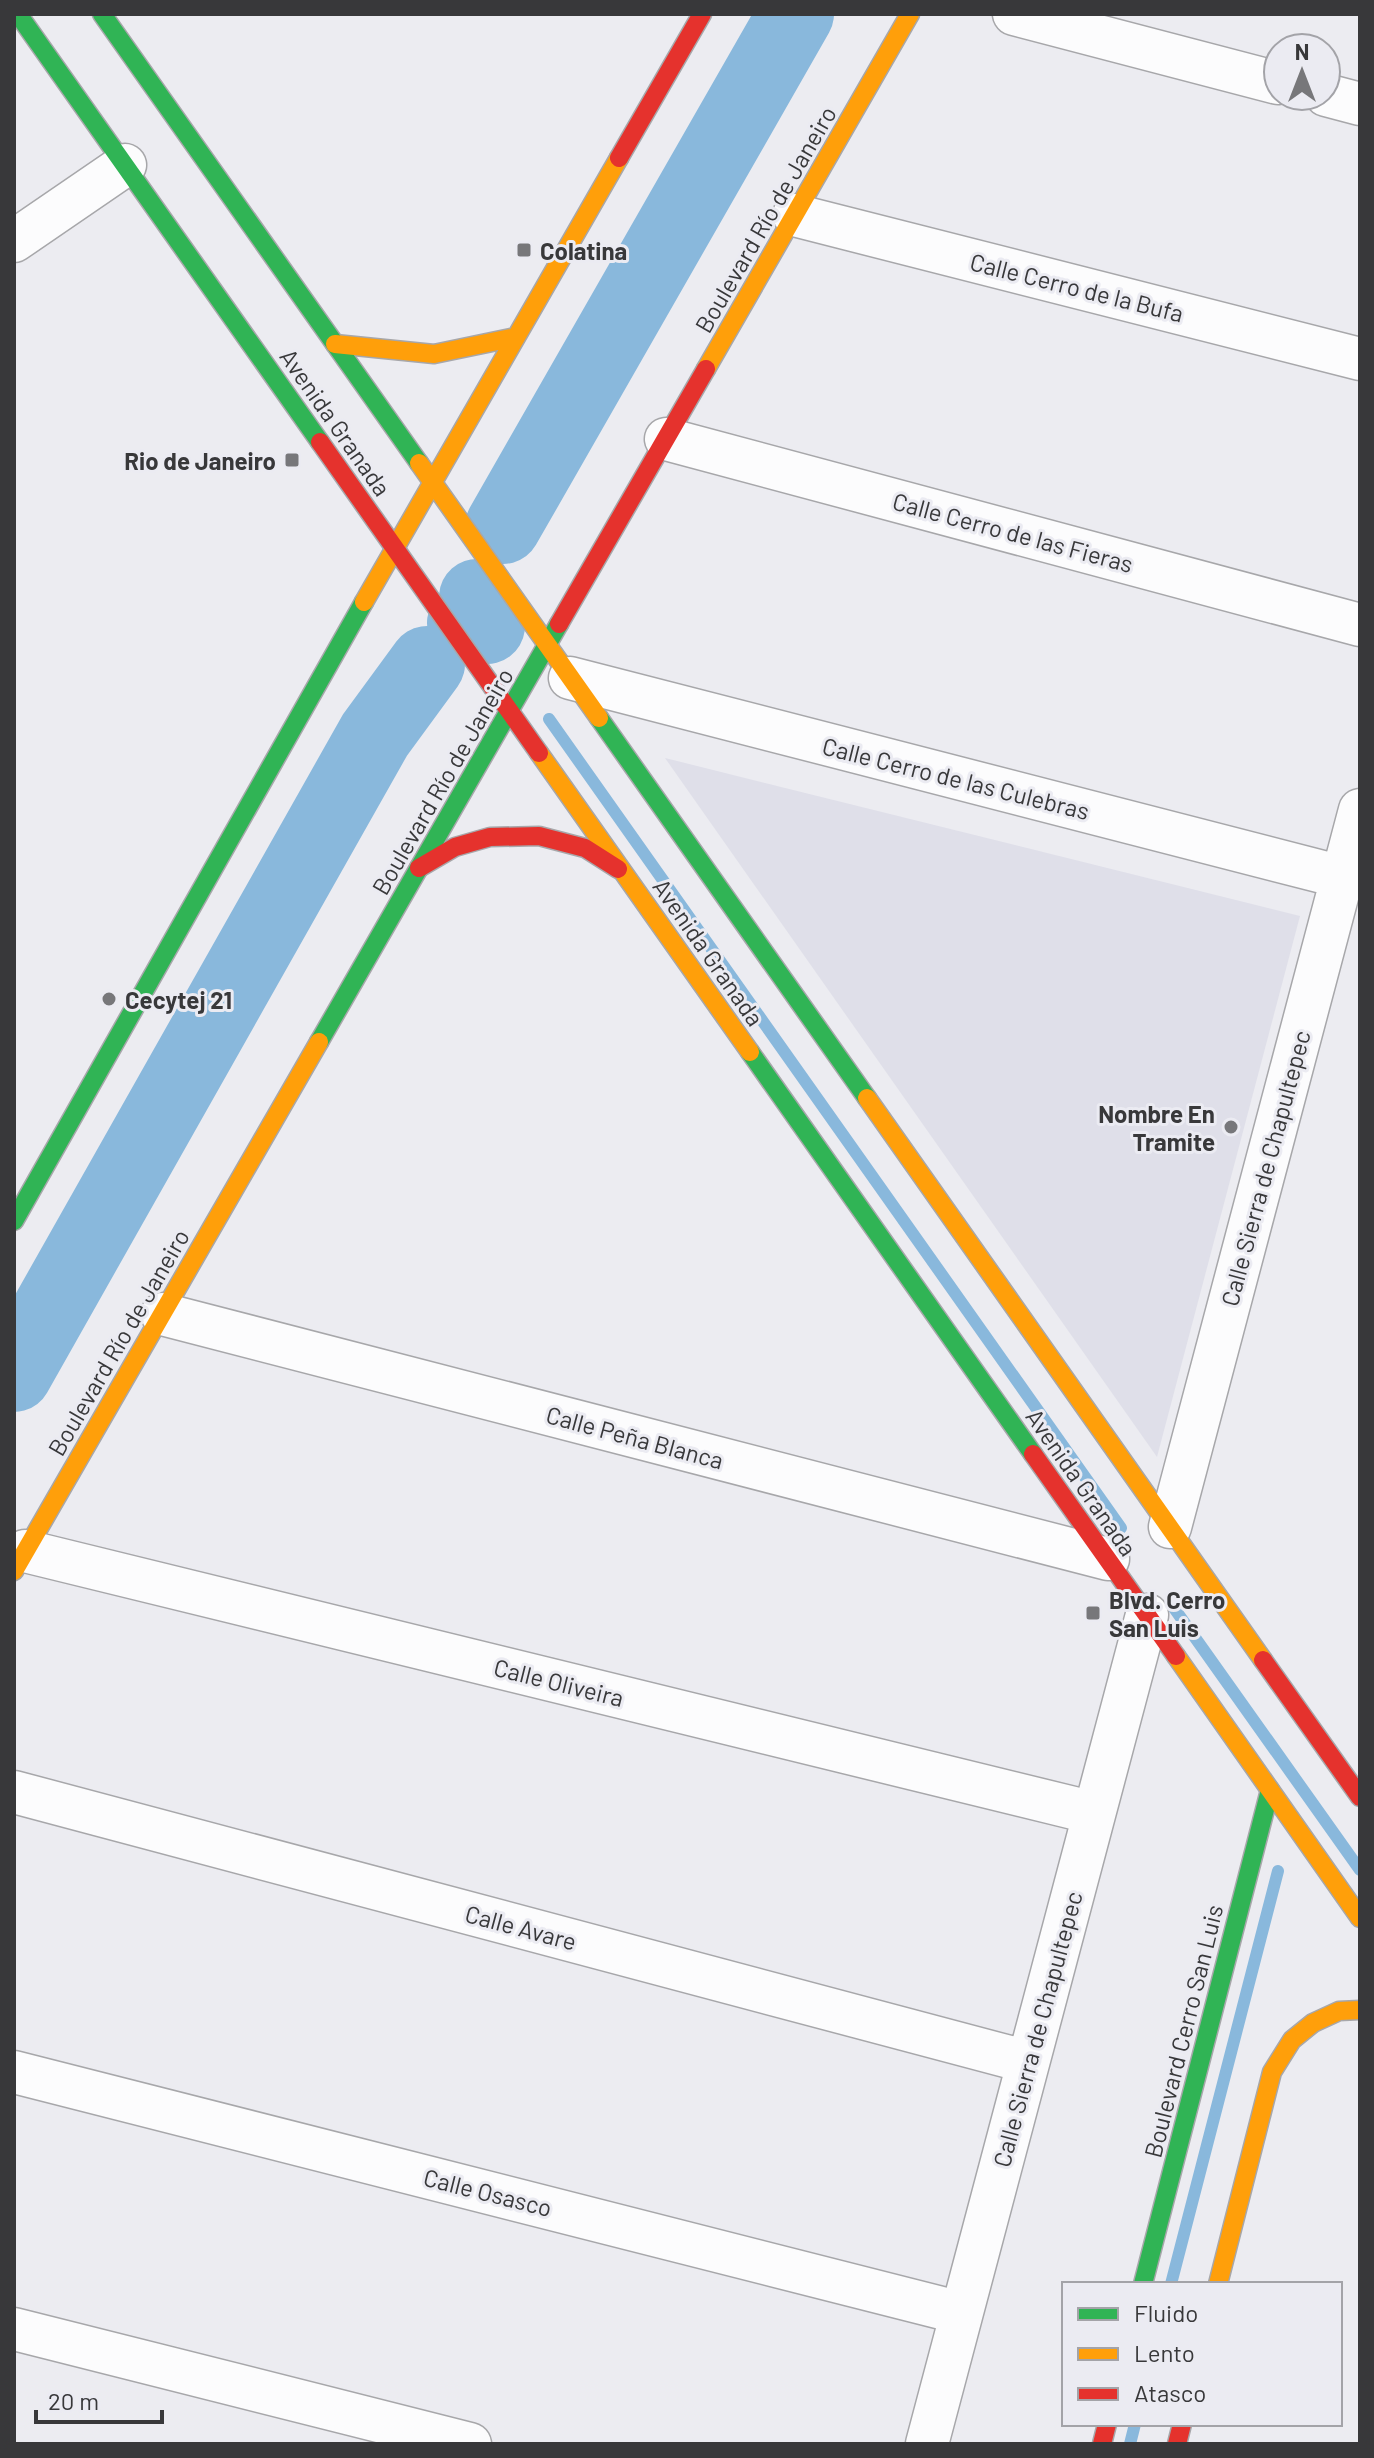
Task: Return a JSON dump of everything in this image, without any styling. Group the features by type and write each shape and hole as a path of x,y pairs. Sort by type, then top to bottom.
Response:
{"street":[{"name":"Avenida Granada","path":"18,14 1108,1559 1150,1600 1270,1790 1360,1918"},
{"name":"Avenida Granada","path":"102,14 559,662 1166,1542 1359,1788"},
{"path":"14,1221 432,482 702,14"},
{"name":"Boulevard Río de Janeiro","path":"20,1561 510,710 559,662 666,439 910,14"},
{"path":"1014,14 1262,79"},
{"path":"14,241 125,165"},
{"name":"Calle Cerro de la Bufa","path":"794,215 1360,359"},
{"path":"335,344 434,354 516,337"},
{"name":"Calle Cerro de las Fieras","path":"666,439 1360,625"},
{"name":"Calle Cerro de las Culebras","path":"559,662 1342,877"},
{"name":"Calle Sierra de Chapultepec","path":"1166,1542 1360,810"},
{"path":"419,868 455,847 490,837 539,836 585,848 625,874"},
{"name":"Calle Peña Blanca","path":"162,1314 1108,1559"},
{"name":"Calle Oliveira","path":"20,1561 1094,1813"},
{"name":"Calle Sierra de Chapultepec","path":"927,2444 1150,1600"},
{"name":"Boulevard Cerro San Luis","path":"1144,2282 1270,1790"},
{"name":"Calle Avare","path":"14,1792 1028,2062"},
{"path":"1219,2282 1272,2072 1292,2040 1313,2023 1339,2011 1360,2010"},
{"name":"Calle Osasco","path":"14,2072 961,2313"},
{"path":"14,2329 470,2444"}],"shaded area":[{"path":"665,758 1300,916 1157,1457"}],"waterway":[{"path":"503,526 796,14"},
{"path":"465,623 487,626 477,597"},
{"path":"14,1374 375,735 427,664"},
{"path":"549,719 1121,1528"},
{"path":"1174,1608 1360,1870"},
{"path":"1172,2282 1278,1871"},
{"path":"1130,2444 1134,2426"}],"traffic: fast":[{"path":"18,14 320,442"},
{"path":"102,14 419,463"},
{"path":"14,1221 364,602"},
{"path":"319,1042 559,624"},
{"path":"599,718 867,1098"},
{"path":"750,1052 1033,1454"},
{"path":"1144,2282 1270,1790"}],"traffic: slow":[{"path":"706,369 910,14"},
{"path":"364,602 619,158"},
{"path":"335,344 434,354 516,337"},
{"path":"419,463 599,718"},
{"path":"539,753 750,1052"},
{"path":"14,1571 319,1042"},
{"path":"867,1098 1263,1660"},
{"path":"1176,1656 1360,1918"},
{"path":"1219,2282 1272,2072 1292,2040 1313,2023 1339,2011 1360,2010"}],"traffic: jam":[{"path":"619,158 702,14"},
{"path":"559,624 706,369"},
{"path":"320,442 539,753"},
{"path":"419,868 455,847 490,837 539,836 585,848 618,869"},
{"path":"1033,1454 1176,1656"},
{"path":"1263,1660 1360,1797"},
{"path":"1102,2444 1106,2426"},
{"path":"1177,2444 1182,2426"}],"place":[{"name":"Colatina","path":"524,250"},
{"name":"Rio de Janeiro","path":"292,460"},
{"name":"Cecytej 21","path":"109,999"},
{"name":"Nombre En Tramite","path":"1231,1127"},
{"name":"Blvd. Cerro San Luis","path":"1093,1613"}]}
